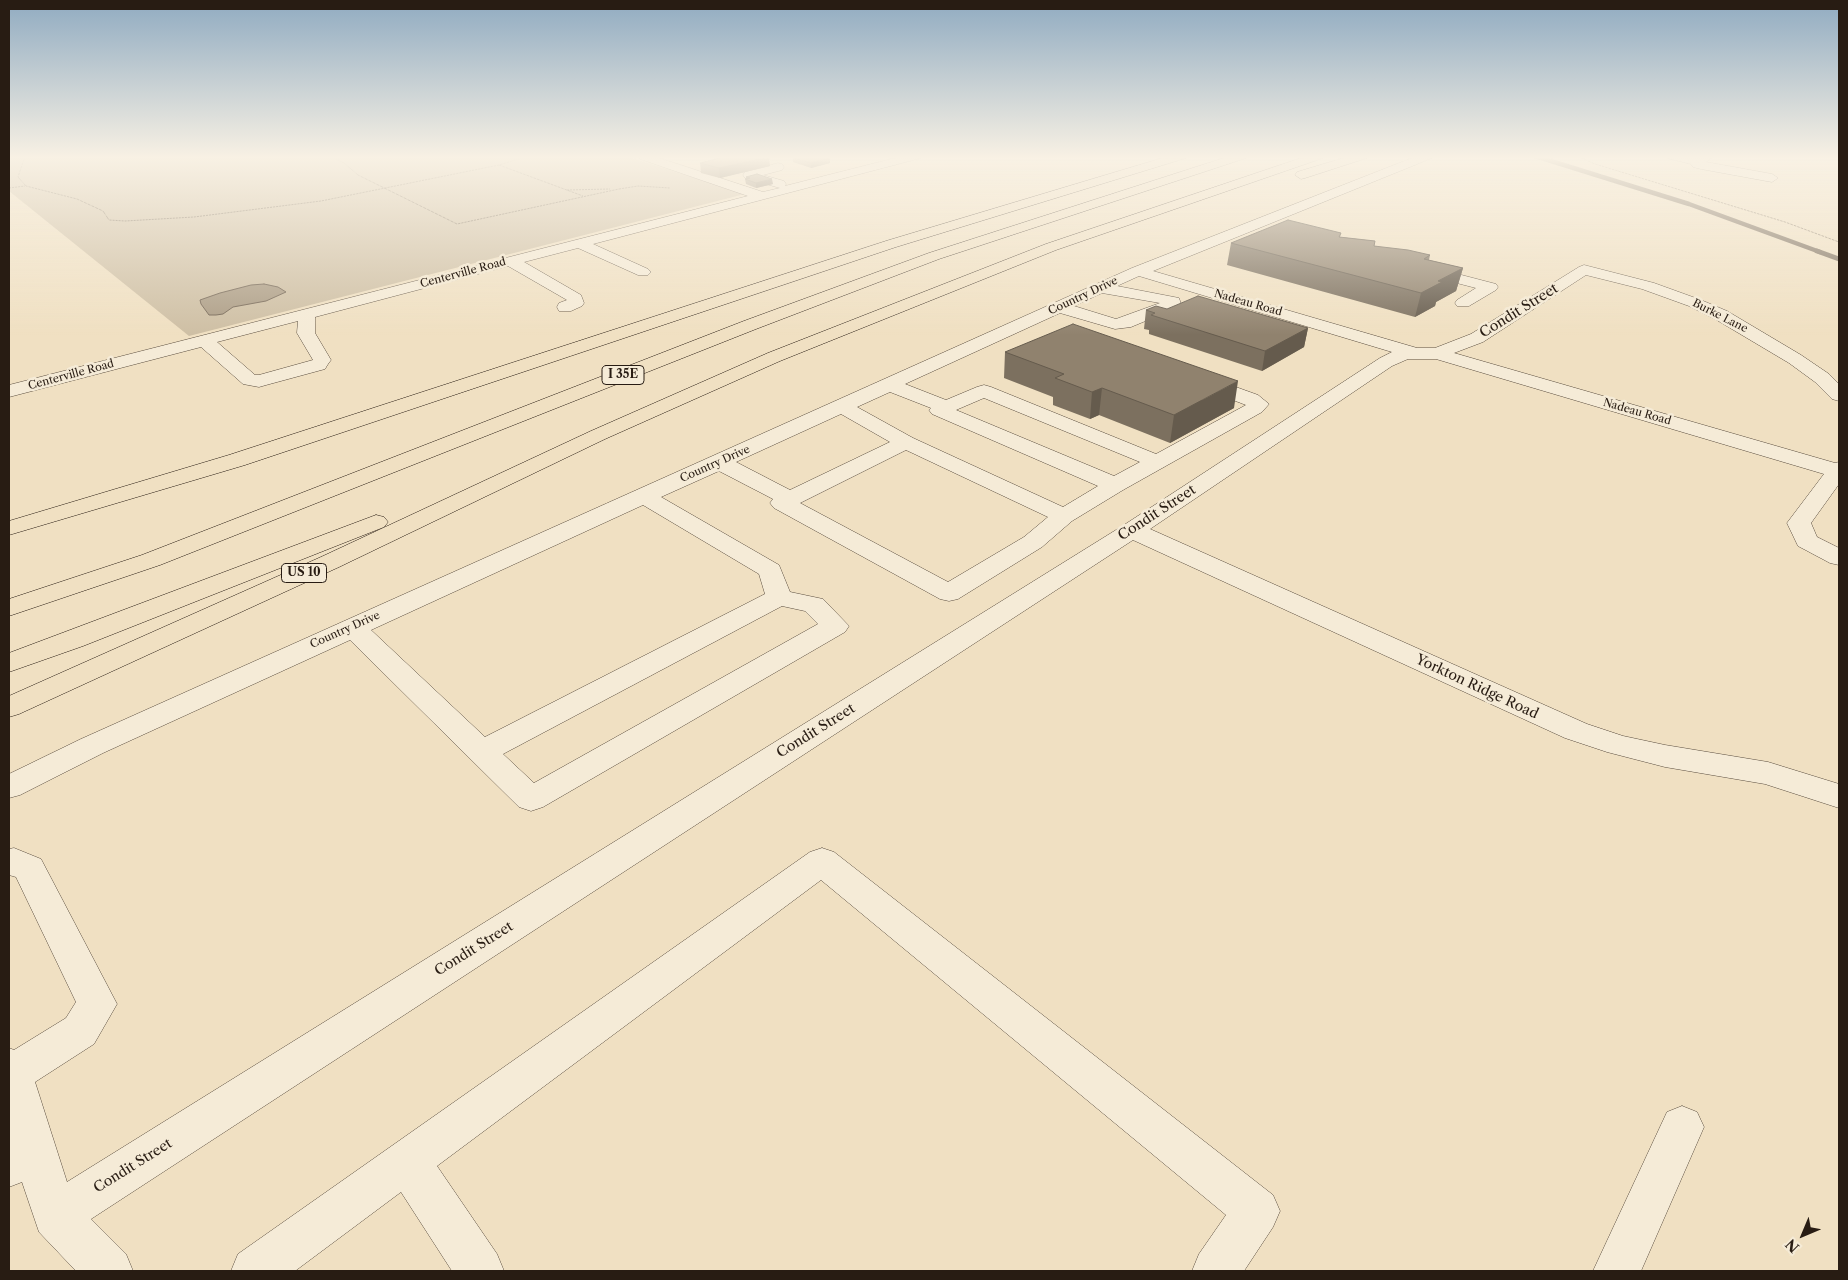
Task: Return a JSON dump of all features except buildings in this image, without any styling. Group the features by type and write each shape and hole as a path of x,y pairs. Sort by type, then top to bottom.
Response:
{"highway":[{"path":"9,528 237,460 365,416 891,244 984,216"},
{"path":"711,304 1024,216"},
{"name":"I 35E","path":"9,608 151,560 750,325 934,256 1058,216"},
{"path":"9,663 73,640 598,435 774,357 1051,247 1145,216"},
{"path":"9,512 365,416"},
{"name":"US 10","path":"9,707 330,562 598,435"}],"street":[{"name":"Centerville Road","path":"9,391 685,216"},
{"name":"Country Drive","path":"9,787 92,746 352,627 842,407 1137,271 1277,216"},
{"path":"1248,227 1278,234"},
{"path":"579,243 643,272"},
{"path":"510,261 575,298 576,303 565,308"},
{"path":"1412,268 1490,287 1463,303"},
{"name":"Condit Street","path":"55,1216 1132,530 1386,362 1405,353 1426,354 1477,338 1584,270"},
{"name":"Burke Lane","path":"1584,270 1648,286 1695,303 1721,315 1795,359 1822,378 1839,395"},
{"name":"Nadeau Road","path":"1137,271 1838,470"},
{"path":"1059,307 1115,324 1125,324 1173,304 1173,301 1101,288"},
{"path":"204,340 250,380 259,381 318,364 322,360 306,333 307,314"},
{"path":"1029,321 1056,330"},
{"path":"906,442 782,503 948,593 1034,542 1064,516 1115,485 1255,408 1259,404 1251,399 1186,376"},
{"path":"890,384 946,407"},
{"path":"1115,485 939,410 984,391 1158,462"},
{"path":"842,407 906,442 1064,516"},
{"path":"720,462 790,499"},
{"path":"1838,470 1799,523 1807,542 1839,558"},
{"path":"642,496 770,570 779,597"},
{"name":"Yorkton Ridge Road","path":"1132,530 1576,732 1655,754 1768,773 1839,796"},
{"path":"352,627 482,752 531,799 835,626 814,605 779,597 482,752"},
{"path":"9,862 14,861 29,868 97,1004 80,1031 10,1070 22,1157 55,1216 109,1271"},
{"path":"255,1271 822,861 1257,1211 1216,1271"},
{"path":"1617,1271 1682,1127"},
{"path":"407,1161 480,1271"}],"path":[{"path":"106,216 109,220 125,222 206,216"},
{"path":"440,216 457,224 494,216"},
{"path":"1764,216 1839,242"}],"shaded area":[{"path":"40,216 660,216 189,336"},
{"path":"264,284 278,287 286,292 266,301 233,307 223,314 216,315 209,315 201,304 200,300 220,293 251,285"}],"waterway":[{"path":"1721,216 1820,252"},
{"path":"1817,251 1839,259"}]}
